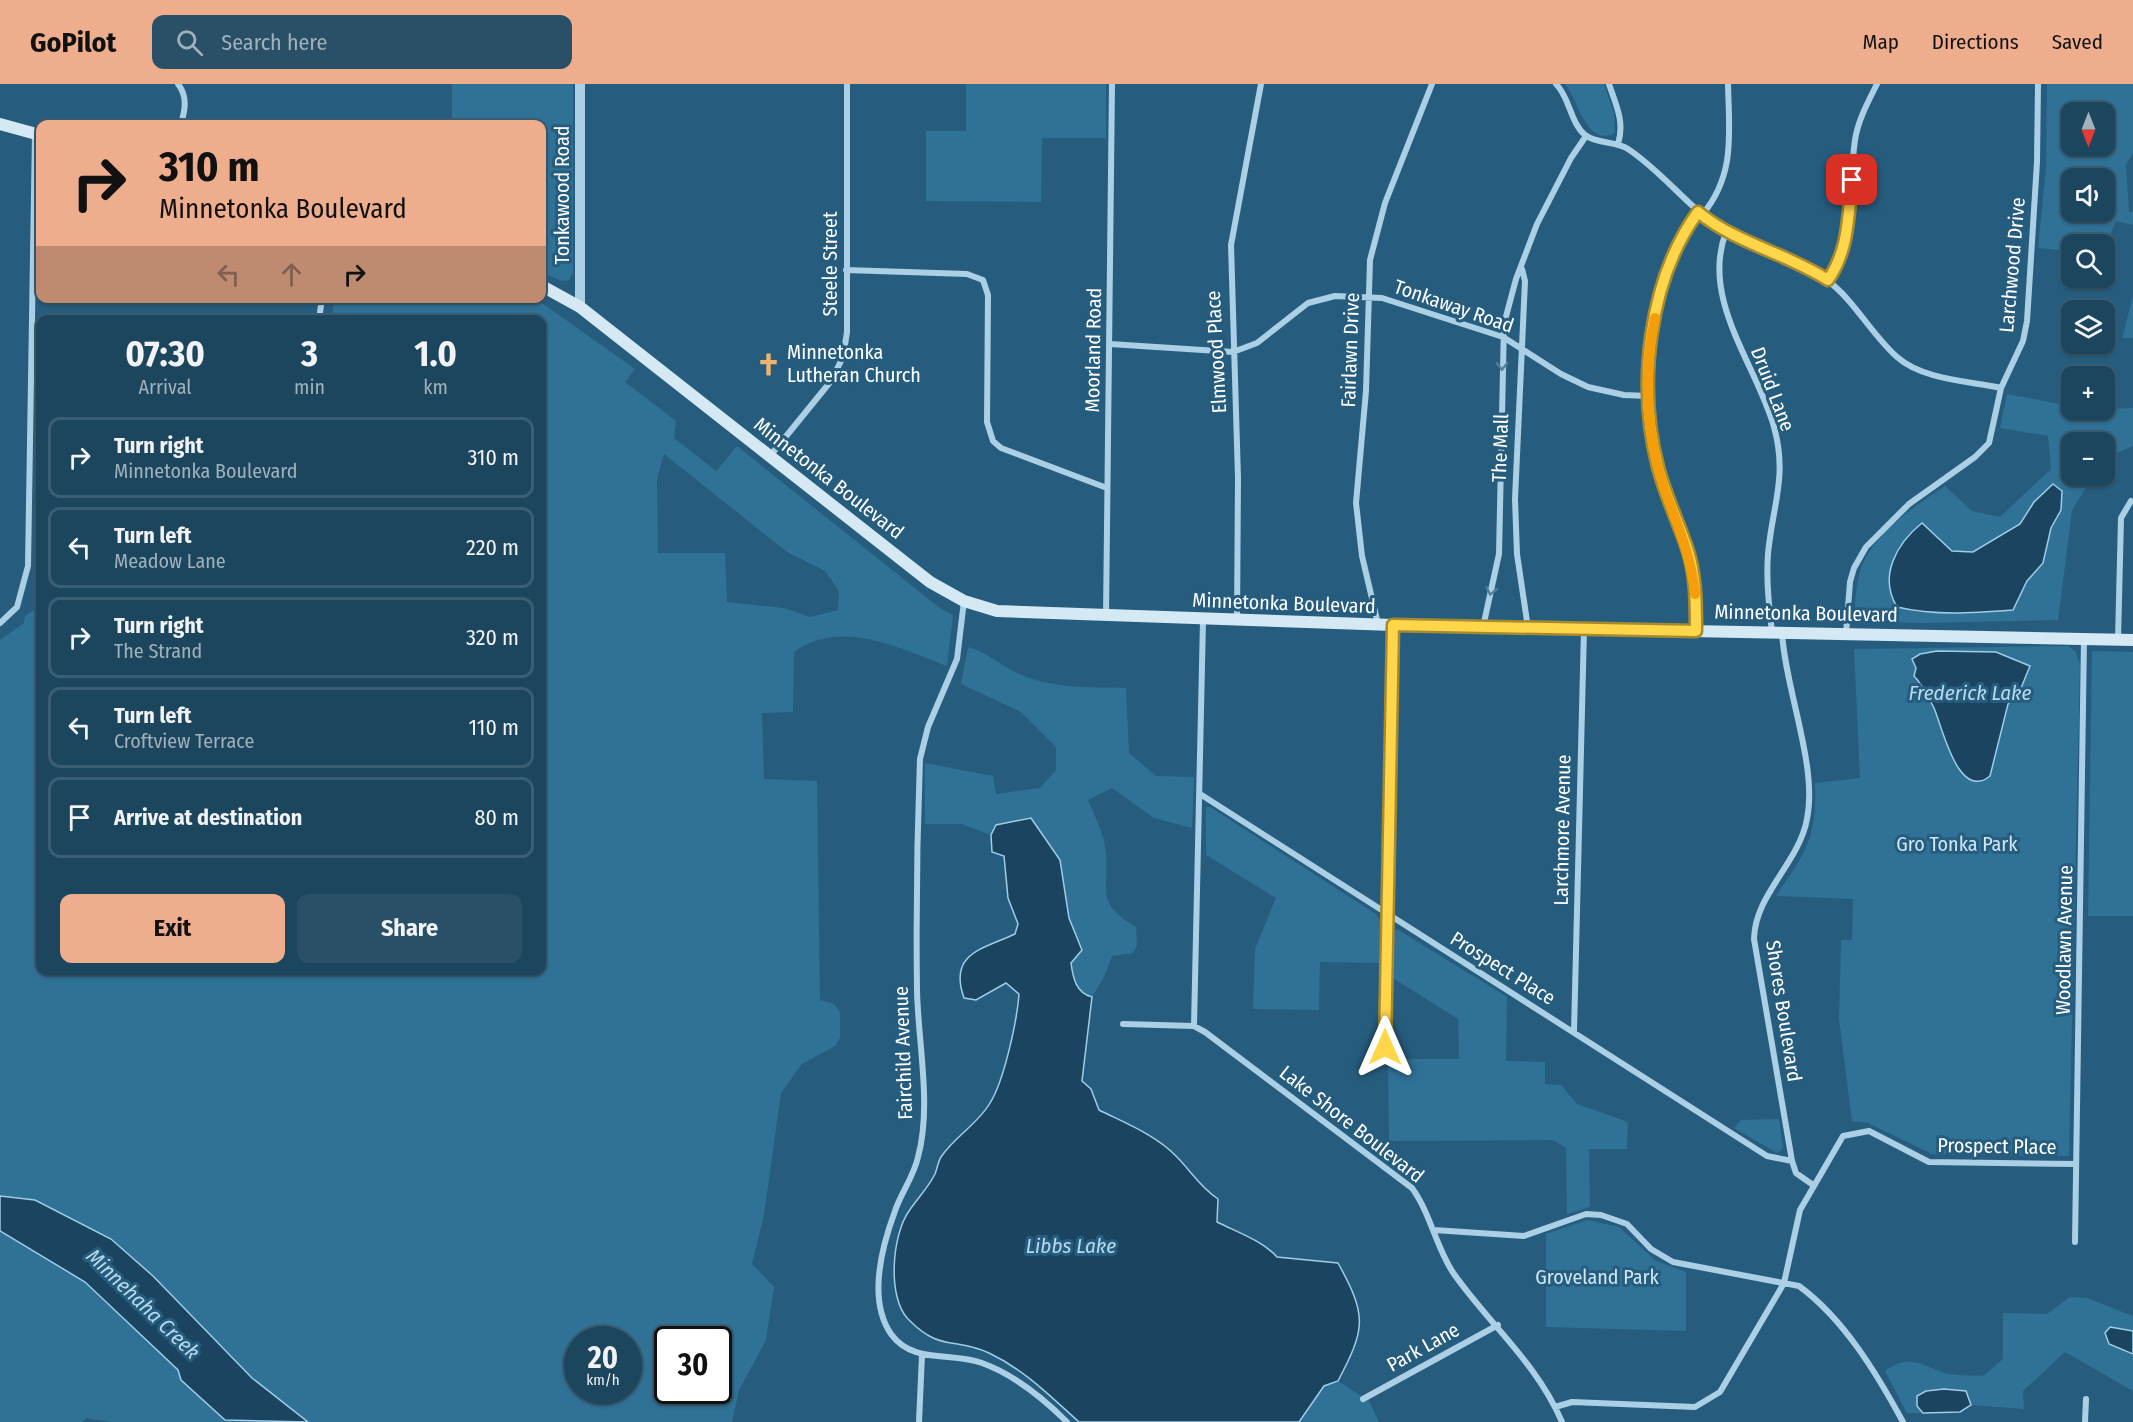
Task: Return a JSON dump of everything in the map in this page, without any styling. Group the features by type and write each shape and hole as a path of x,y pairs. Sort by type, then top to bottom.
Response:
{"main road":[{"path":"0,123 36,133"},
{"name":"Minnetonka Boulevard","path":"546,288 580,307 930,582 964,601 997,611 1106,617 1378,625 2133,640"}],"street":[{"path":"178,84 184,97 185,107 182,120"},
{"name":"Tonkawood Road","path":"579,84 580,307"},
{"name":"Steele Street","path":"770,456 831,381 843,357 847,332 847,84"},
{"name":"Moorland Road","path":"1106,617 1112,84"},
{"name":"Fairlawn Drive","path":"1378,625 1362,556 1356,504 1366,391 1370,260 1385,203 1432,84"},
{"path":"1556,84 1565,95 1577,124 1586,136 1618,144 1636,156 1700,213 1726,232 1800,264 1828,280 1859,310 1896,357 1906,364 1928,373 2001,388"},
{"path":"1609,84 1621,117 1622,133 1618,144"},
{"path":"1696,631 1692,565 1658,467 1648,396 1651,340 1662,292 1679,246 1700,213 1721,187 1729,149 1728,84"},
{"path":"1828,280 1842,256 1846,240 1858,129 1877,84"},
{"name":"Larchwood Drive","path":"1846,633 1850,582 1860,556 1909,504 1983,450 1991,435 2001,388 2023,341 2027,321 2037,162 2038,84"},
{"name":"Elmwood Place","path":"1237,621 1238,478 1231,245 1243,172 1263,86"},
{"name":"The Mall","path":"1483,627 1499,554 1504,324 1516,279 1549,197 1586,136"},
{"path":"0,623 17,608 28,566 36,220"},
{"name":"Druid Lane","path":"1726,232 1721,244 1719,264 1729,322 1771,418 1779,454 1780,484 1768,564 1777,632"},
{"name":"The Mall","path":"1522,268 1525,281 1515,499 1517,554 1528,628"},
{"path":"846,270 967,274 983,280 988,296 987,422 993,441 1010,453 1107,488"},
{"name":"Tonkaway Road","path":"1110,344 1233,352 1257,343 1308,303 1335,297 1369,296 1391,300 1503,337 1561,374 1588,387 1624,395 1648,396"},
{"path":"2118,640 2121,518 2132,501"},
{"name":"Fairchild Avenue","path":"964,601 957,659 928,727 920,759 917,990 924,1099 922,1132 918,1157 895,1210 881,1262 880,1303 891,1334 911,1351 922,1355 964,1357 998,1370 1048,1404 1067,1422"},
{"path":"1123,1024 1194,1026 1203,620"},
{"path":"1385,1047 1393,625"},
{"name":"Larchmore Avenue","path":"1574,1032 1584,629"},
{"name":"Shores Boulevard","path":"1777,632 1810,804 1802,838 1759,911 1754,939 1792,1161 1796,1173 1813,1185"},
{"name":"Woodlawn Avenue","path":"2074,1242 2084,639"},
{"name":"Prospect Place","path":"1200,794 1767,1156 1792,1161"},
{"name":"Lake Shore Boulevard","path":"1194,1026 1412,1188 1422,1202 1453,1273 1528,1363 1562,1422"},
{"name":"Prospect Place","path":"1813,1185 1843,1136 1854,1132 1869,1131 1929,1162 2076,1164"},
{"path":"1555,1407 1572,1402 1695,1407 1720,1392 1784,1283 1800,1210 1813,1185"},
{"path":"1434,1230 1524,1236 1586,1214 1600,1215 1627,1224 1651,1249 1673,1262 1799,1286 1812,1296 1874,1367 1903,1422"},
{"name":"Park Lane","path":"1363,1399 1498,1325"},
{"path":"919,1422 922,1355"},
{"path":"2085,1422 2086,1399"}],"green space":[{"path":"452,84 573,84 573,273 569,280 562,281 546,275 546,120 452,120"},
{"path":"966,84 1106,84 1106,138 1042,138 1041,202 926,201 926,131 966,131"},
{"path":"1565,84 1604,84 1614,113 1615,133 1605,136 1597,134 1590,128"},
{"path":"2047,84 2133,84 2133,153 2126,165 2129,212 2133,212 2133,225 2116,221 2110,234 2061,234 2061,250 2038,248 2046,169"},
{"path":"2133,296 2133,338 2122,338"},
{"path":"334,303 542,303 635,369 625,382 676,421 674,438 716,471 737,446 941,609 953,615 947,666 909,651 870,640 831,637 812,642 794,652 793,712 762,713 764,779 817,781 820,1000 834,1004 840,1012 840,1038 835,1046 802,1064 781,1093 764,1215 752,1264 774,1287 766,1340 739,1390 732,1422 111,1422 86,1418 82,1422 0,1422 0,640 24,623 25,616 36,609 36,975 546,975 546,315 332,315","holes":["664,454 787,552 825,571 839,591 838,610 810,617 784,608 727,602 725,553 658,553 657,479"]},
{"path":"2007,394 2061,404 2061,420 2115,420 2115,409 2133,408 2133,446 2115,454 2115,432 2061,432 2061,486 2087,486 2072,510 2058,620 1923,623 1859,621 1854,615 1861,569 1870,551 1888,530 1910,510 1945,486 1972,511 2000,517 2051,469 2048,436 2000,428","holes":["2061,510 2051,528 2043,563 2027,581 2013,610 1963,613 1918,612 1898,547 1922,523 1952,551 1973,552 2020,524 2026,516"]},
{"name":"Gro Tonka Park","path":"2068,646 2076,652 2080,665 2069,1156 1932,1154 1868,1123 1852,1121 1839,1019 1841,940 1852,940 1853,899 1776,896 1808,844 1814,818 1815,783 1860,778 1854,649"},
{"path":"968,647 1017,673 1044,682 1057,685 1126,688 1129,753 1156,776 1194,777 1192,828 1154,818 1112,788 1088,800 1104,840 1106,888 1109,903 1114,911 1136,927 1137,945 1133,953 1112,956 1104,977 1092,997 1082,992 1073,974 1071,963 1082,950 1069,918 1060,861 1031,818 997,825 991,835 962,824 925,824 925,763 993,776 996,794 1040,788 1056,770 1056,747 1021,712 961,684"},
{"path":"2092,651 2133,652 2133,916 2088,916"},
{"path":"1206,807 1210,807 1376,914 1380,920 1379,963 1320,962 1319,1010 1253,1009 1255,949 1276,898 1206,855"},
{"path":"1397,929 1507,997 1506,1061 1545,1062 1545,1084 1561,1085 1577,1104 1628,1122 1627,1149 1589,1149 1590,1207 1567,1214 1566,1148 1553,1140 1389,1141 1388,1059 1459,1059 1458,1019 1391,977 1392,932"},
{"path":"1779,1119 1783,1148 1777,1153 1734,1128 1741,1120"},
{"name":"Groveland Park","path":"1587,1220 1619,1227 1656,1261 1686,1272 1686,1331 1546,1327 1546,1234"},
{"path":"2070,1297 2087,1298 2133,1316 2133,1331 2110,1327 2109,1344 2133,1354 2133,1391 2065,1352 2023,1391 2024,1409 1971,1405 1969,1397 1917,1405 1923,1413 1907,1413 1885,1371 1903,1362 1911,1362 1949,1374 1983,1376 2003,1359 2003,1313 2047,1314"},
{"path":"1338,1381 1369,1401 1379,1422 1299,1422 1324,1386"}],"water":[{"path":"2053,484 2062,491 2061,510 2051,528 2043,563 2027,581 2013,610 1940,613 1897,607 1889,584 1893,561 1905,540 1922,523 1952,551 1973,552 2020,524 2034,502"},
{"name":"Frederick Lake","path":"1937,651 1996,652 2030,666 2021,688 2008,704 1990,776 1979,781 1969,779 1960,771 1934,708 1923,687 1914,676 1916,668 1912,659 1920,654"},
{"name":"Libbs Lake","path":"1031,818 1060,860 1069,918 1082,950 1071,963 1074,979 1079,988 1092,997 1082,1081 1091,1089 1099,1110 1150,1136 1176,1156 1218,1199 1217,1222 1257,1242 1277,1257 1338,1263 1348,1281 1358,1310 1358,1335 1354,1348 1338,1381 1324,1386 1299,1422 1079,1422 1037,1384 1014,1367 977,1348 929,1336 908,1319 901,1309 897,1296 894,1266 903,1222 935,1174 941,1157 990,1103 1009,1050 1019,994 1006,983 976,1000 964,998 960,983 961,971 965,962 972,955 1015,934 1018,924 1008,898 1004,856 992,852 991,835 996,825"},
{"name":"Minnehaha Creek","path":"0,1196 35,1200 111,1239 153,1276 252,1378 308,1422 225,1420 181,1380 178,1370 85,1282 0,1231"},
{"path":"2110,1327 2133,1331 2133,1354 2109,1344 2105,1333"},
{"path":"1944,1389 1966,1391 1971,1405 1960,1412 1923,1413 1917,1406 1917,1396 1926,1391"}],"slow traffic":[{"path":"1655,318 1651,340 1648,396 1651,427 1658,467 1692,565 1695,594"}],"place":[{"name":"Minnetonka Lutheran Church","path":"769,364"}],"route":[{"path":"1385,1047 1385,944 1393,625 1696,631 1696,601 1692,565 1658,467 1649,410 1651,340 1669,269 1690,222 1698,212 1740,240 1800,264 1828,280 1836,270 1846,240 1852,180"}]}
